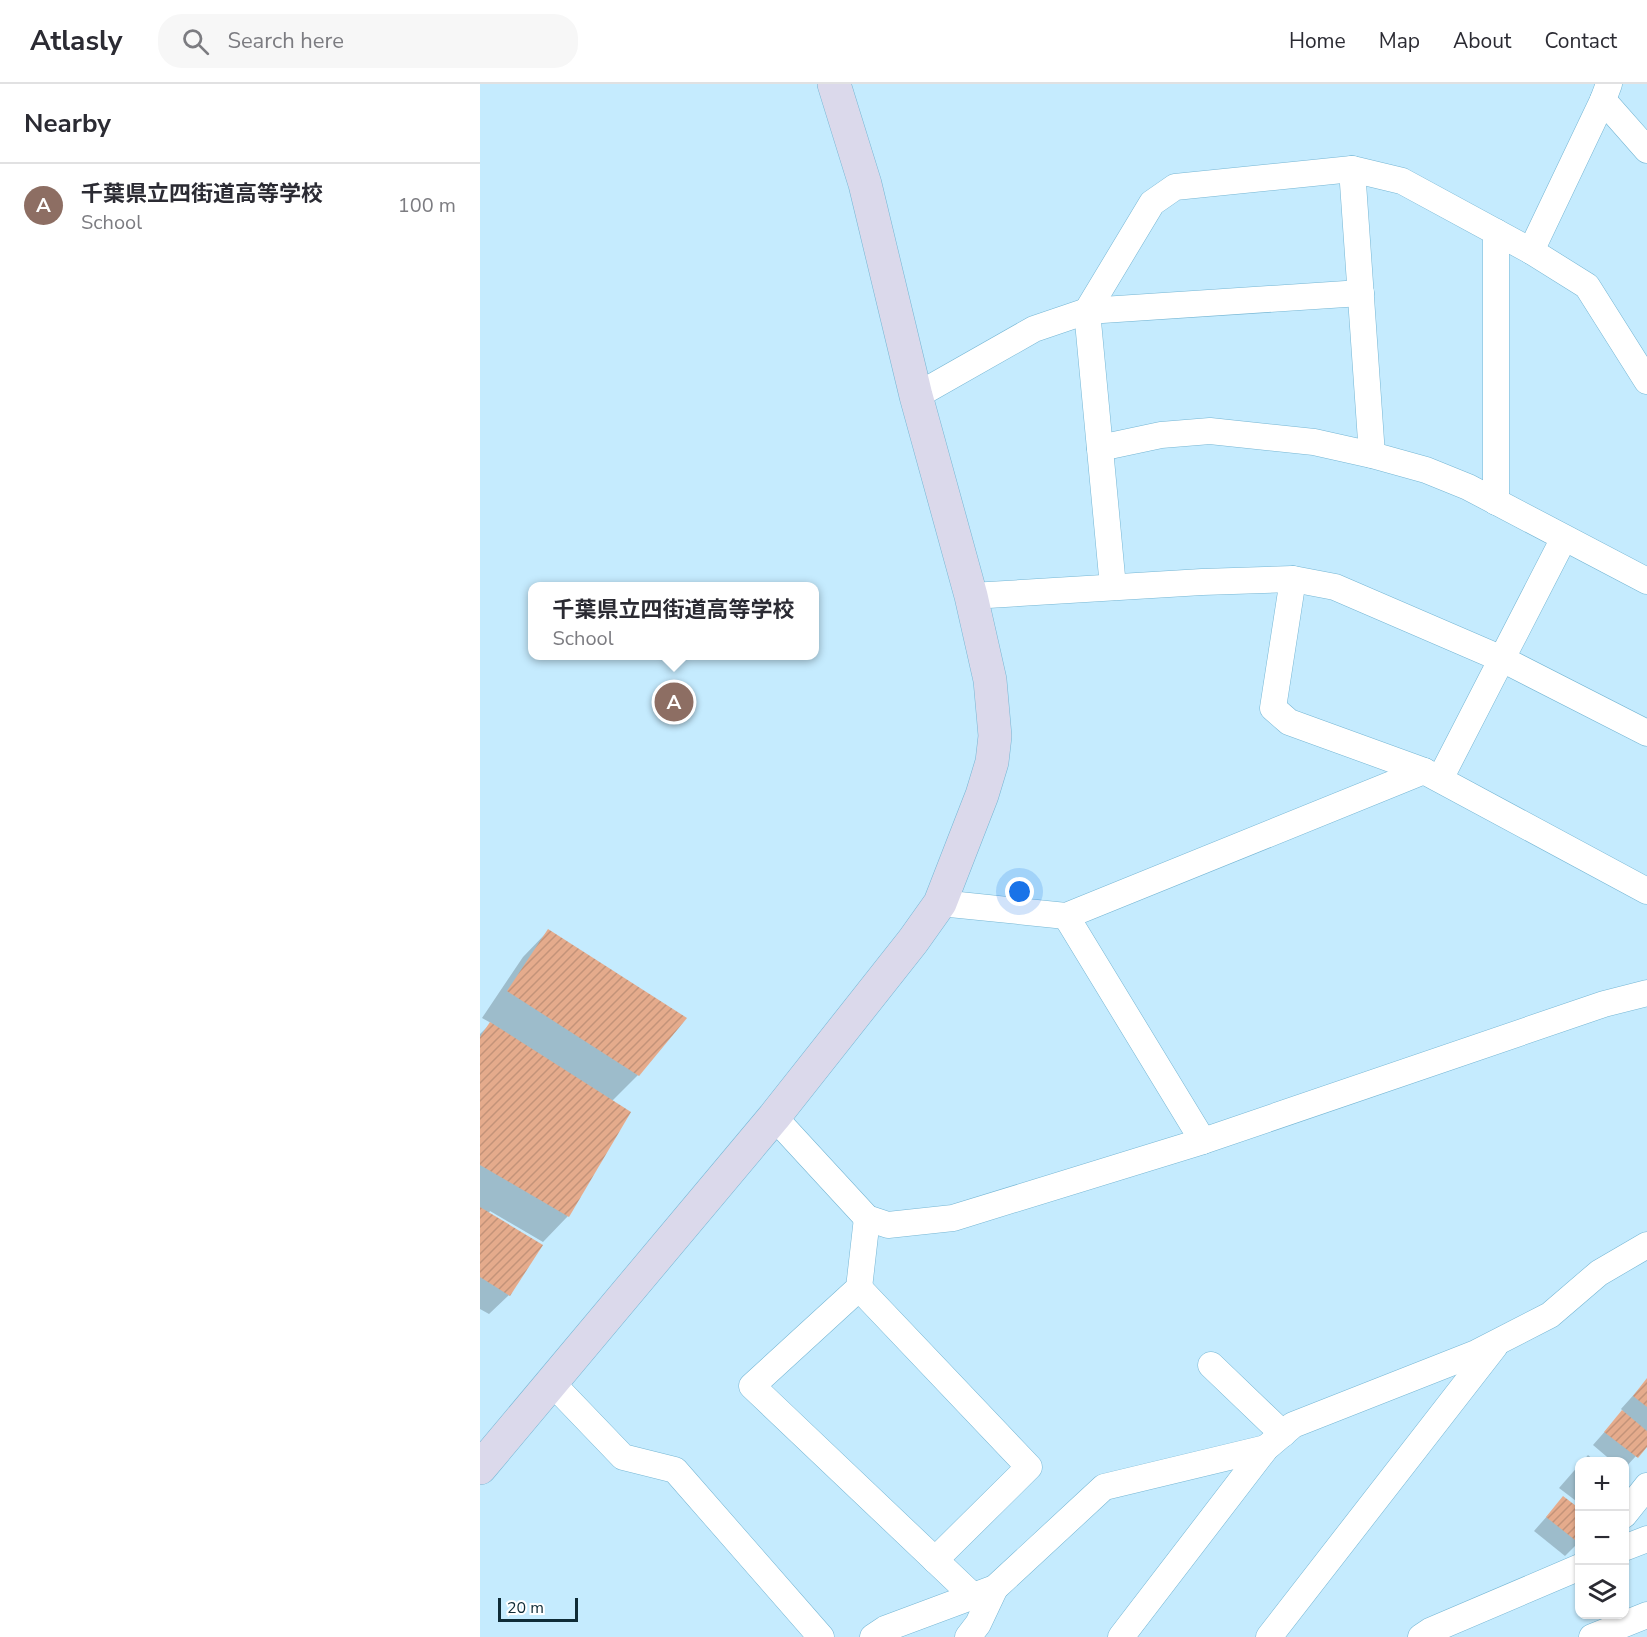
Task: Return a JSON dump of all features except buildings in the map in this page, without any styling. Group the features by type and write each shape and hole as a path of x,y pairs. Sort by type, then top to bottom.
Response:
{"street":[{"path":"480,1468 774,1117 906,950 940,903 982,795 992,762 995,736 990,680 971,596 916,396 865,184 834,84"},
{"path":"1531,252 1606,92 1647,150"},
{"path":"1113,587 1087,311 1152,203 1175,187 1352,169 1402,181 1496,232 1587,286 1647,381"},
{"path":"1352,169 1372,455"},
{"path":"1496,232 1496,502"},
{"path":"916,396 1035,329 1087,311 1360,293"},
{"path":"1100,448 1161,435 1210,431 1314,442 1372,455 1426,470 1468,487 1647,581"},
{"path":"940,903 1066,916 1432,775 1502,659 1564,538"},
{"path":"971,596 1293,579 1335,587 1502,659 1647,733"},
{"path":"1293,579 1273,708 1289,722 1432,775 1647,891"},
{"path":"1066,916 1203,1141"},
{"path":"774,1117 867,1218 888,1225 953,1218 1203,1141 1604,1004 1647,993"},
{"path":"867,1218 859,1288 752,1386 935,1560 984,1592"},
{"path":"1121,1637 1274,1441 1293,1425 1476,1353 1550,1315 1599,1273 1647,1245"},
{"path":"859,1288 1029,1467 935,1560"},
{"path":"1269,1637 1498,1341"},
{"path":"1211,1365 1274,1441"},
{"path":"552,1383 622,1456 675,1470 821,1637"},
{"path":"873,1637 885,1629 984,1592 1104,1487 1274,1441"},
{"path":"1627,1511 1647,1486"},
{"path":"1629,1546 1647,1539"},
{"path":"1420,1637 1430,1630 1575,1569"},
{"path":"980,1633 984,1592"},
{"path":"1592,1637 1644,1622"}],"place":[{"name":"千葉県立四街道高等学校","path":"674,702"}]}
